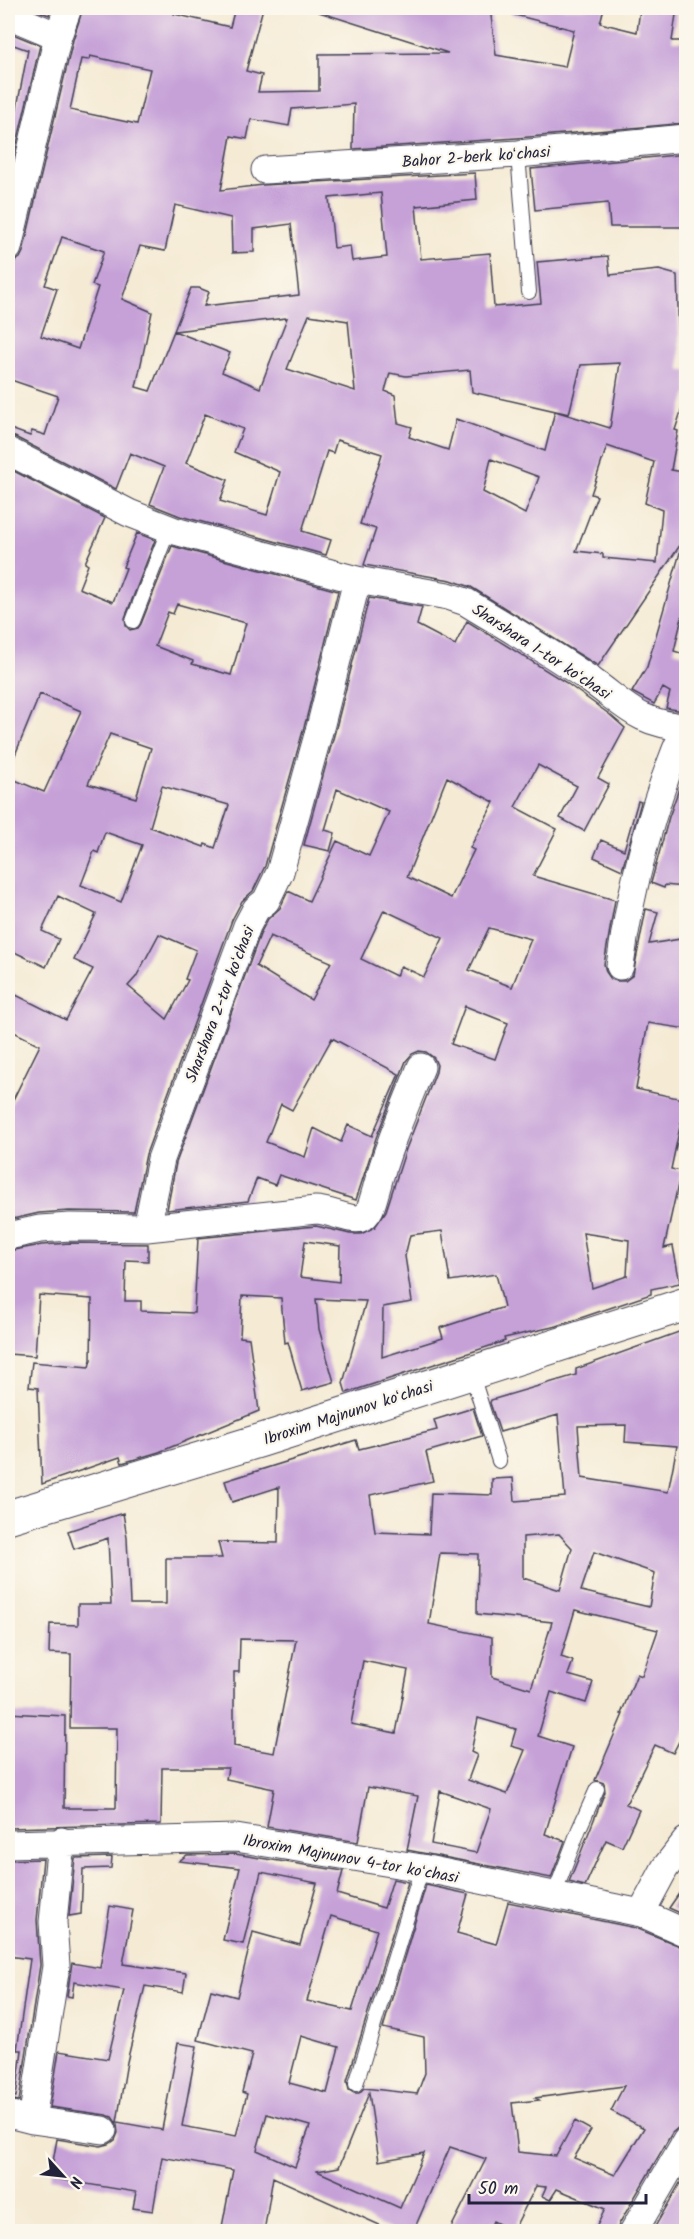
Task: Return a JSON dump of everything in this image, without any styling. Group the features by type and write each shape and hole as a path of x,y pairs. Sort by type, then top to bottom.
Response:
{"street":[{"path":"8,248 58,36 68,8"},
{"path":"8,15 58,36"},
{"name":"Bahor 2-berk koʻchasi","path":"266,170 518,154 687,138"},
{"name":"Sharshara 1-tor koʻchasi","path":"8,450 129,513 169,528 357,580 448,596 466,602 589,679 626,708 664,725 686,726"},
{"name":"Sharshara 2-tor koʻchasi","path":"147,1228 161,1159 247,926 256,909 266,901 280,872 321,724 357,580"},
{"path":"620,966 630,906 657,805 686,726"},
{"path":"8,1236 50,1228 147,1228 316,1210 327,1210 356,1220 362,1218 370,1208 383,1162 421,1067"},
{"name":"Ibroxim Majnunov koʻchasi","path":"8,1517 262,1440 687,1304"},
{"name":"Ibroxim Majnunov 4-tor koʻchasi","path":"8,1844 236,1838 422,1869 641,1913 687,1933"},
{"path":"61,1841 53,1922 56,1966 20,2117 103,2130"},
{"path":"641,1913 665,1868 687,1841"},
{"path":"633,2232 687,2141"}],"lane":[{"path":"518,154 529,292"},
{"path":"133,621 169,528"},
{"path":"471,1372 499,1461"},
{"path":"554,1895 597,1789"},
{"path":"356,2084 422,1869"}],"building":[{"path":"37,8 51,8 49,15 36,10"},
{"path":"83,8 175,8 174,14 230,27 235,8 263,8 246,71 262,75 258,92 319,91 319,54 448,53 319,12 320,8 490,8 496,55 565,67 574,30 511,14 512,8 604,8 600,23 637,32 640,9 677,8 672,41 687,41 687,123 353,149 354,104 292,109 289,126 251,119 247,139 231,136 221,190 263,185 475,173 477,200 416,206 421,259 490,253 494,307 541,303 537,262 608,256 610,275 659,270 677,275 680,370 687,371 687,393 675,430 678,431 671,470 687,473 687,491 682,512 687,513 687,535 598,666 471,587 451,580 364,565 376,529 360,524 382,454 337,440 333,453 327,451 302,531 331,540 326,555 180,516 150,504 164,467 130,453 116,489 8,435 8,428 30,436 32,431 45,435 58,396 8,379 8,294 14,262 23,252 73,40","holes":["90,56 150,69 137,124 70,110 81,59 89,60","381,193 387,257 352,261 350,246 334,248 329,198","175,205 231,218 232,253 254,252 254,229 291,224 299,295 204,306 209,292 191,288 150,391 136,387 152,312 122,299 140,246 165,251","62,237 104,251 92,285 98,287 78,349 41,336 57,289 45,285","309,315 348,321 355,391 287,369","287,318 260,388 222,372 230,353 174,331","620,363 610,428 555,411 545,451 456,419 448,450 409,437 412,427 398,423 395,395 385,391 390,373 406,376 470,370 472,392 569,414 581,365","205,414 243,429 234,452 280,472 267,515 220,501 228,480 186,463","607,446 654,462 645,503 662,510 657,563 603,558 603,554 576,551 597,496 591,494","491,459 539,477 525,514 483,492"]},
{"path":"8,32 40,45 8,182 8,127 13,128 28,50 8,43"},
{"path":"687,154 687,227 610,227 608,203 535,210 531,169"},
{"path":"8,468 105,518 85,563 88,565 79,588 113,602 126,568 123,567 137,533 155,540 125,618 126,626 130,630 138,628 141,624 172,546 338,591 306,720 265,866 253,891 242,901 232,920 146,1154 134,1212 69,1211 39,1213 8,1220 10,1188 8,1188 8,1110 40,1045 8,1029 8,991 66,1020 93,969 74,960 96,914 58,896 42,931 59,939 46,967 8,949 8,777 44,792 81,711 40,694 8,772","holes":["177,604 246,623 231,675 192,664 193,661 155,646 168,612 173,614","110,734 151,748 136,798 88,784","162,786 229,805 215,848 205,844 204,847 150,827","105,832 142,845 121,902 81,885 94,851 98,853","159,934 196,950 185,979 188,980 167,1019 128,986 136,977"]},
{"path":"681,549 687,550 687,596 674,651 687,655 687,711 666,708 670,692 663,688 654,704 632,692 647,667"},
{"path":"369,598 422,607 417,625 455,645 467,621 565,682 625,728 598,778 609,784 584,831 560,818 577,786 538,765 515,807 557,829 533,876 615,900 604,964 611,979 625,981 633,975 646,909 658,912 649,944 687,938 687,1029 648,1023 636,1089 687,1100 687,1123 681,1122 671,1169 681,1171 664,1248 673,1246 680,1283 651,1289 651,1294 557,1326 504,1338 505,1341 346,1393 343,1383 366,1301 316,1299 319,1329 334,1382 302,1391 288,1342 285,1343 281,1298 242,1296 240,1337 249,1338 259,1411 159,1452 122,1463 120,1457 42,1484 38,1388 29,1387 32,1362 89,1367 92,1299 39,1295 35,1356 8,1354 8,1251 70,1243 148,1244 148,1261 126,1260 125,1301 141,1301 141,1311 194,1313 198,1238 316,1226 350,1234 361,1234 375,1227 386,1211 406,1149 436,1072 437,1065 434,1058 426,1052 419,1051 412,1054 406,1061 376,1138 356,1200 279,1175 275,1185 257,1178 248,1201 167,1210 176,1163 261,932 268,919 280,908 288,891 309,901 337,841 369,856 389,812 337,789 325,830 335,833 330,851 304,845","holes":["447,777 494,802 470,848 474,850 451,898 407,877","384,910 443,938 424,977 401,966 396,976 361,959","489,928 531,939 512,987 469,970","270,936 331,962 311,1000 256,966","465,1006 508,1023 495,1059 451,1044","332,1038 399,1074 372,1136 348,1125 341,1142 314,1128 305,1157 266,1142 281,1104 292,1110","442,1231 450,1281 496,1274 504,1307 440,1328 443,1338 382,1357 383,1307 412,1302 405,1256 410,1235","583,1233 629,1240 627,1276 592,1288","305,1241 340,1246 339,1282 300,1277"]},
{"path":"687,766 687,864 684,887 665,885 664,888 651,883 669,817"},
{"path":"638,801 641,802 622,870 594,857 601,840 624,850"},
{"path":"687,1329 687,1614 684,1632 687,1633 687,1726 673,1753 655,1745 626,1804 639,1810 622,1847 606,1840 585,1886 569,1882 605,1792 604,1783 595,1780 637,1674 642,1676 658,1630 575,1610 561,1657 573,1661 568,1675 593,1682 586,1703 551,1692 538,1736 572,1747 545,1834 565,1841 551,1878 407,1850 418,1796 368,1787 358,1842 267,1827 274,1789 226,1779 228,1768 162,1768 161,1824 8,1828 8,1713 65,1716 64,1808 116,1808 117,1728 70,1728 71,1654 49,1653 50,1624 78,1625 78,1604 111,1604 108,1538 74,1549 68,1531 123,1513 127,1538 130,1604 166,1604 166,1558 222,1558 218,1542 278,1543 279,1487 232,1502 225,1481 356,1440 359,1449 437,1430 434,1420 473,1408 482,1436 426,1452 433,1481 370,1495 375,1532 429,1534 431,1493 492,1495 492,1479 513,1478 515,1501 565,1497 558,1415 500,1432 490,1403 491,1400 576,1375 576,1369","holes":["626,1425 625,1442 677,1446 668,1492 582,1478 578,1426","559,1534 572,1548 560,1590 523,1578 523,1537","594,1552 655,1573 649,1607 581,1591","440,1553 478,1554 477,1614 552,1622 531,1689 492,1677 492,1637 429,1624","240,1639 296,1640 274,1753 234,1746 234,1672 239,1672","363,1661 408,1670 396,1733 351,1724","478,1718 516,1729 511,1746 525,1750 507,1794 468,1780 477,1755 471,1752","440,1791 491,1809 476,1853 431,1844"]},
{"path":"235,1854 343,1871 337,1894 384,1908 393,1879 408,1882 347,2081 349,2090 354,2093 359,2093 364,2088 417,2094 425,2073 424,2037 383,2028 426,1885 468,1894 457,1933 496,1944 508,1902 636,1928 687,1949 687,2125 679,2127 672,2133 619,2224 617,2232 594,2232 605,2209 557,2189 550,2200 542,2196 546,2187 536,2186 513,2231 493,2221 488,2232 449,2232 486,2159 450,2147 413,2232 395,2232 273,2177 264,2232 221,2232 233,2170 162,2157 153,2211 133,2208 136,2192 50,2178 57,2139 101,2146 115,2140 118,2133 117,2124 112,2117 50,2107 59,2051 108,2059 124,1990 74,1982 72,1997 67,1996 72,1963 100,1968 110,1906 133,1910 123,1964 186,1973 183,1992 145,1986 127,2062 117,2122 162,2130 178,2043 197,2046 182,2126 236,2136 247,2094 242,2092 252,2054 198,2040 211,1990 237,1997 253,1932 300,1945 317,1883 261,1872 243,1944 223,1940 240,1868 179,1861 187,1855","holes":["331,1916 377,1930 352,2011 307,2001","301,2036 339,2047 327,2093 289,2083","624,2086 611,2111 644,2128 615,2175 574,2158 591,2130 575,2121 556,2156 518,2152 512,2103 539,2100 535,2098","369,2093 379,2161 424,2153 400,2208 317,2171 339,2167","267,2114 310,2126 295,2167 257,2150"]},
{"path":"112,1857 111,1868 83,1869 81,1914 69,1916 75,1858"},
{"path":"43,1859 37,1920 40,1965 19,2101 8,2099 8,2096 16,2097 22,2050 17,2050 30,1959 8,1956 8,1860"},
{"path":"687,1882 687,1916 669,1908"},
{"path":"687,2171 687,2232 652,2232"}]}
